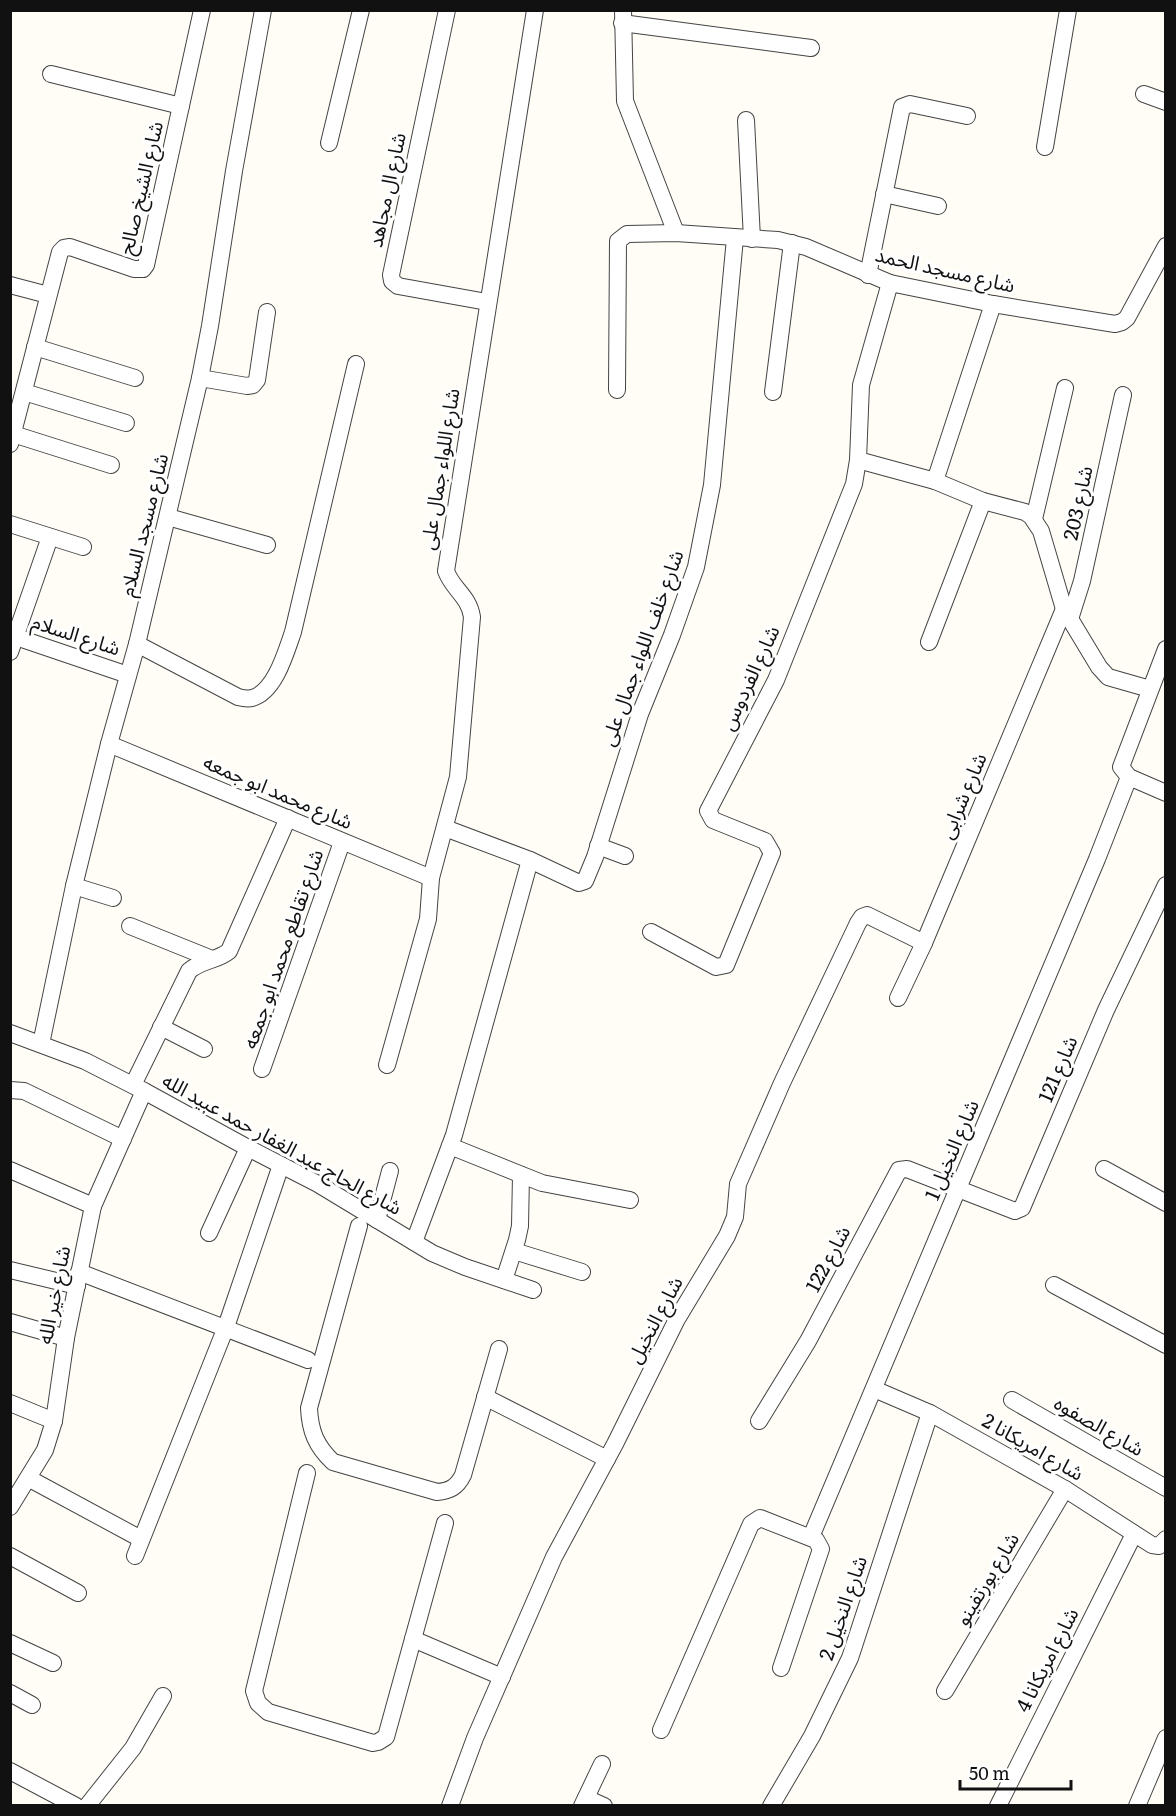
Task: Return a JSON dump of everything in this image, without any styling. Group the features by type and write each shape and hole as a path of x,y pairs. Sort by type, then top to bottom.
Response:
{"street":[{"name":"شارع الشيخ صالح","path":"12,439 18,400 35,347 60,252 70,247 134,269 143,269 146,266 202,10"},
{"name":"شارع مسجد السلام","path":"41,1044 74,886 109,744 137,644 200,378 262,10"},
{"path":"329,143 362,10"},
{"name":"شارع ال مجاهد","path":"447,10 391,275 392,281 398,286 488,302"},
{"name":"شارع اللواء جمال على","path":"387,1065 428,919 431,878 458,777 472,617 466,599 452,585 446,571 535,10"},
{"path":"1045,147 1068,10"},
{"path":"676,233 625,101 623,17 811,48"},
{"path":"51,74 181,106"},
{"path":"1144,94 1166,102"},
{"path":"868,275 902,107 910,104 967,116"},
{"path":"746,120 752,239"},
{"path":"885,194 938,206"},
{"name":"شارع مسجد الحمد","path":"617,390 618,241 627,234 676,233 792,243 890,283 993,304 1115,324 1127,318 1166,246"},
{"name":"شارع خلف اللواء جمال على","path":"445,828 530,860 581,883 586,879 640,714 696,567 712,485 735,238"},
{"path":"773,392 792,243"},
{"name":"شارع الفردوس","path":"651,932 716,967 723,967 728,963 772,853 769,844 761,838 712,820 709,816 709,808 776,680 850,494 858,460 861,386 890,283"},
{"path":"10,285 48,295"},
{"path":"935,481 993,304"},
{"path":"200,378 253,385 257,380 267,312"},
{"path":"35,347 135,378"},
{"path":"137,644 238,698 251,699 263,692 272,681 293,632 356,363"},
{"path":"1034,519 1065,388"},
{"name":"شارع 203","path":"1067,614 1082,581 1123,395"},
{"path":"18,400 126,423"},
{"path":"12,439 111,465"},
{"path":"858,460 935,481 983,501 1024,512 1034,519 1041,531 1067,614 1103,672 1108,677 1150,689"},
{"path":"929,642 983,501"},
{"path":"168,517 267,545"},
{"path":"10,524 83,547"},
{"path":"12,642 50,537"},
{"name":"شارع شرابى","path":"898,998 1067,614"},
{"name":"شارع السلام","path":"12,642 128,675"},
{"path":"1166,649 1121,764 1122,770 1129,777 1166,793"},
{"name":"شارع محمد ابو جمعه","path":"109,744 431,878"},
{"name":"شارع النخيل 1","path":"811,1537 1093,870 1129,777"},
{"name":"شارع خير الله","path":"10,1507 45,1450 54,1421 66,1338 93,1206 123,1139 161,1027 189,971 212,959 222,958 229,951 288,818"},
{"name":"شارع تقاطع محمد ابو جمعه","path":"262,1069 342,842"},
{"path":"598,846 625,856"},
{"path":"414,1242 450,1146 530,860"},
{"name":"شارع 121","path":"959,1188 1016,1211 1022,1208 1106,1010 1166,885"},
{"path":"74,886 113,898"},
{"name":"شارع النخيل","path":"450,1806 475,1738 554,1557 607,1459 677,1319 727,1236 735,1217 738,1184 782,1083 858,923 862,917 867,915 924,943"},
{"path":"130,926 212,959"},
{"path":"161,1027 204,1049"},
{"name":"شارع الحاج عبد الغفار حمد عبيد الله","path":"10,1034 85,1061 139,1088 318,1184 432,1253 533,1290"},
{"path":"10,1090 24,1091 123,1139"},
{"path":"450,1146 542,1183 630,1200"},
{"path":"209,1233 248,1148"},
{"path":"135,1556 226,1327 282,1165"},
{"name":"شارع 122","path":"759,1420 808,1341 899,1170 907,1169 959,1188"},
{"path":"1104,1169 1166,1203"},
{"path":"10,1170 93,1206"},
{"path":"377,1220 390,1171"},
{"path":"504,1280 520,1226 520,1175"},
{"path":"359,1226 309,1408 309,1423 314,1438 322,1452 333,1462 437,1492 453,1488 463,1475 500,1349"},
{"path":"514,1251 582,1272"},
{"path":"10,1270 78,1279 226,1327 309,1360"},
{"path":"1054,1285 1166,1345"},
{"path":"10,1322 66,1338"},
{"name":"شارع امريكانا 2","path":"874,1389 930,1413 1065,1489 1152,1545 1159,1546 1166,1539"},
{"path":"485,1397 607,1459"},
{"name":"شارع الصفوه","path":"1012,1400 1166,1488"},
{"path":"10,1403 54,1421"},
{"name":"شارع النخيل 2","path":"771,1806 812,1736 850,1658 930,1413"},
{"path":"307,1473 254,1691 258,1703 268,1712 373,1743 386,1737 445,1523"},
{"path":"28,1478 141,1539"},
{"name":"شارع بورتفينو","path":"945,1691 1065,1489"},
{"path":"661,1730 753,1521 764,1518 811,1537 819,1542 821,1553 781,1668"},
{"name":"شارع امريكانا 4","path":"998,1806 1134,1534"},
{"path":"10,1557 78,1593"},
{"path":"413,1639 502,1677"},
{"path":"10,1643 53,1663"},
{"path":"10,1693 32,1705"},
{"path":"87,1806 133,1748 163,1696"},
{"path":"1137,1806 1166,1738"},
{"path":"602,1764 584,1802 604,1806"},
{"path":"10,1771 75,1806"}]}
